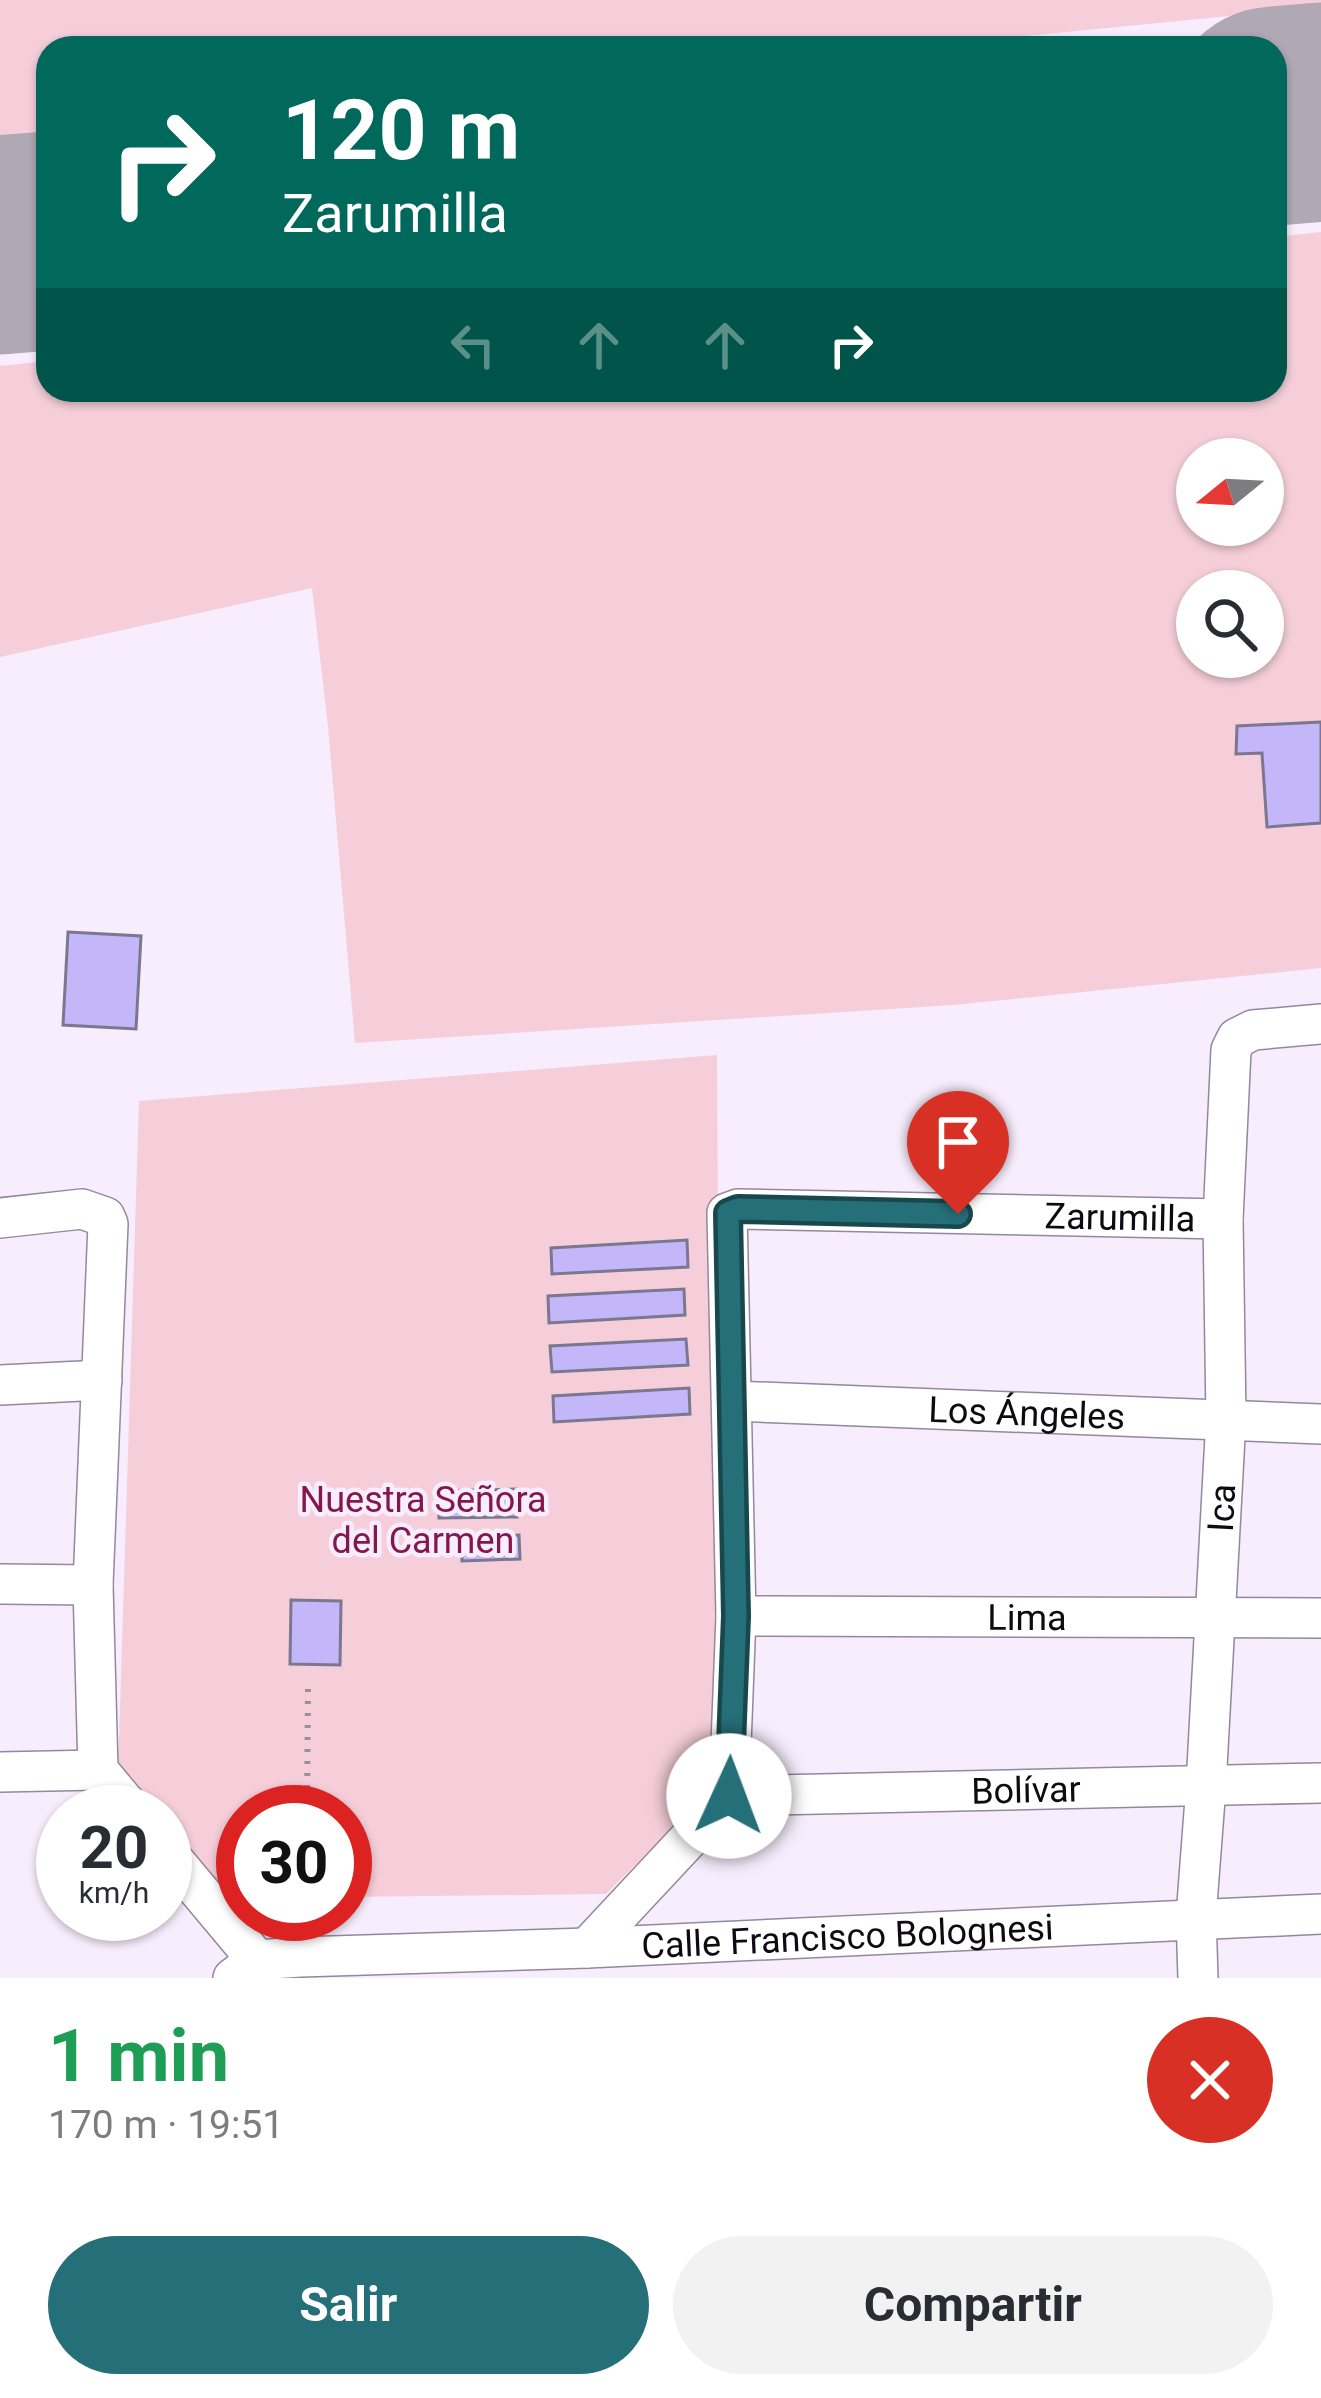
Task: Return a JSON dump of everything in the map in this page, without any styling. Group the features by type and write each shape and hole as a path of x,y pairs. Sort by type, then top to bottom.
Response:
{"street":[{"name":"Ica","path":"1198,1978 1196,1917 1226,1418 1223,1219 1231,1050 1237,1037 1253,1030 1321,1024"},
{"path":"0,1218 82,1209 105,1217 108,1224 93,1585 98,1770 111,1785"},
{"name":"Zarumilla","path":"733,1401 728,1213 732,1210 1223,1219"},
{"path":"0,1385 102,1380"},
{"name":"Los Ángeles","path":"733,1401 1321,1424"},
{"path":"587,1948 729,1796 736,1616 733,1401"},
{"path":"0,1584 93,1585"},
{"name":"Lima","path":"736,1616 1321,1618"},
{"path":"0,1772 98,1770"},
{"name":"Bolívar","path":"729,1796 1321,1783"},
{"path":"192,1890 245,1969"},
{"name":"Calle Francisco Bolognesi","path":"245,1969 1321,1914"}],"path":[{"path":"307,1785 308,1683"}],"green space":[{"path":"0,0 1321,0 1321,7 1025,36 36,36 36,134 0,137"},
{"path":"1321,232 1321,968 953,1005 355,1043 312,588 0,657 0,366 36,362 36,402 1287,402 1287,236"},
{"name":"Nuestra Señora del Carmen","path":"717,1055 721,1779 606,1894 372,1897 372,1785 216,1785 216,1894 192,1864 192,1785 128,1785 118,1773 139,1101"}],"building":[{"path":"1321,722 1321,823 1267,827 1262,753 1236,754 1237,726"},
{"path":"68,932 141,936 136,1029 63,1025"},
{"path":"687,1240 688,1267 552,1274 551,1248"},
{"path":"684,1289 685,1315 549,1323 548,1296"},
{"path":"686,1339 688,1365 552,1372 550,1346"},
{"path":"689,1388 690,1414 554,1422 553,1396"},
{"path":"517,1489 517,1517 439,1518 438,1491"},
{"path":"519,1535 520,1559 462,1561 462,1537"},
{"path":"291,1600 341,1601 340,1665 290,1664"}],"runway":[{"path":"1287,115 1321,112"},
{"path":"0,245 36,242"}],"route":[{"path":"729,1796 736,1616 728,1213 738,1209 958,1214"}]}
